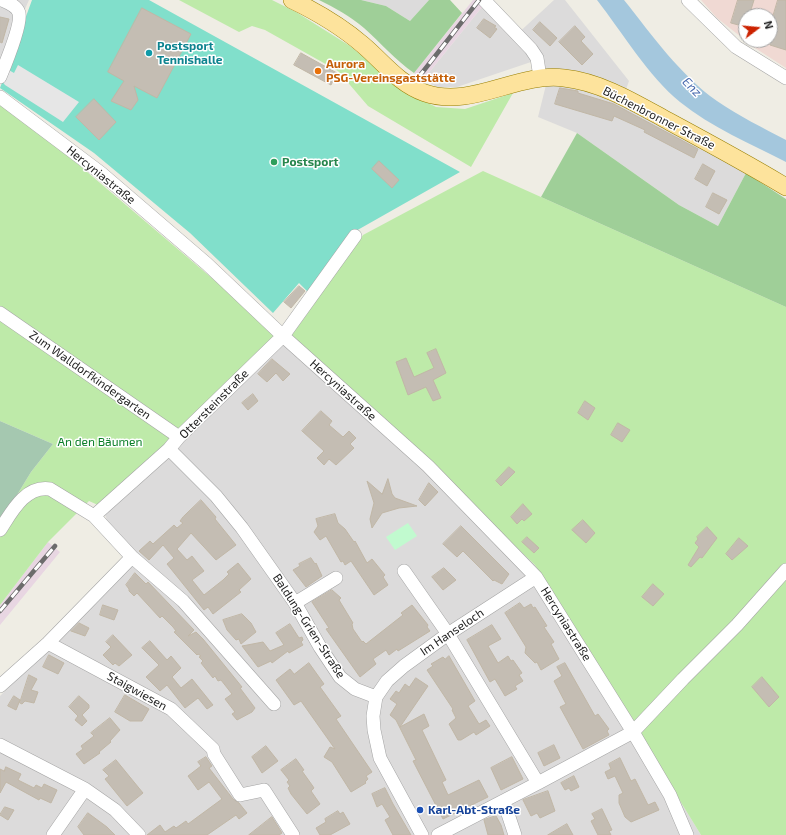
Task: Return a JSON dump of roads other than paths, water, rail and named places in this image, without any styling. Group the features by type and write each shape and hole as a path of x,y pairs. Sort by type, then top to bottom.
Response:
{"main road":[{"name":"Büchenbronner Straße","path":"292,0 325,17 345,30 397,78 423,93 443,97 464,96 540,77 564,78 593,84 714,145 786,187"}],"street":[{"path":"0,77 19,23 19,13 13,5 2,0"},
{"path":"484,0 531,49 537,58 540,77"},
{"path":"688,0 736,47 786,78"},
{"name":"Hercyniastraße","path":"0,97 101,173 207,264 283,336 428,466 536,577 634,732 670,795 687,835"},
{"name":"Ottersteinstraße","path":"94,516 169,449 179,437 283,336 356,236"},
{"name":"Zum Walldorfkindergarten","path":"0,313 179,437"},
{"name":"Baldung-Grien-Straße","path":"169,449 216,496 242,528 295,603 320,647 340,677 355,688 376,696"},
{"path":"0,530 20,499 43,488 50,489 94,516 132,557 183,601 274,704"},
{"path":"0,686 48,643 132,557"},
{"path":"438,835 504,802 634,732 737,625 786,570"},
{"path":"404,571 448,634 538,783"},
{"name":"Im Hanseloch","path":"376,696 387,681 404,666 448,634 536,577"},
{"path":"295,603 336,578"},
{"name":"Staigwiesen","path":"48,643 171,709 213,748 214,754 240,795 264,790 293,835"},
{"path":"376,696 373,716 374,730 380,758 422,835"},
{"path":"0,745 85,789 115,810 139,835"},
{"path":"53,835 85,789"},
{"path":"504,802 515,835"}],"water":[{"name":"Enz","path":"597,0 624,0 667,54 704,91 734,112 786,140 786,162 718,127 680,102 657,80"}],"railway":[{"path":"418,78 479,0"},
{"path":"0,611 55,546"}],"place":[{"name":"Postsport Tennishalle","path":"149,53"},
{"name":"Aurora PSG-Vereinsgaststätte","path":"318,71"},
{"name":"Postsport","path":"274,162"},
{"name":"Karl-Abt-Straße","path":"420,810"}],"park label":[{"name":"An den Bäumen","path":"100,442"}]}
